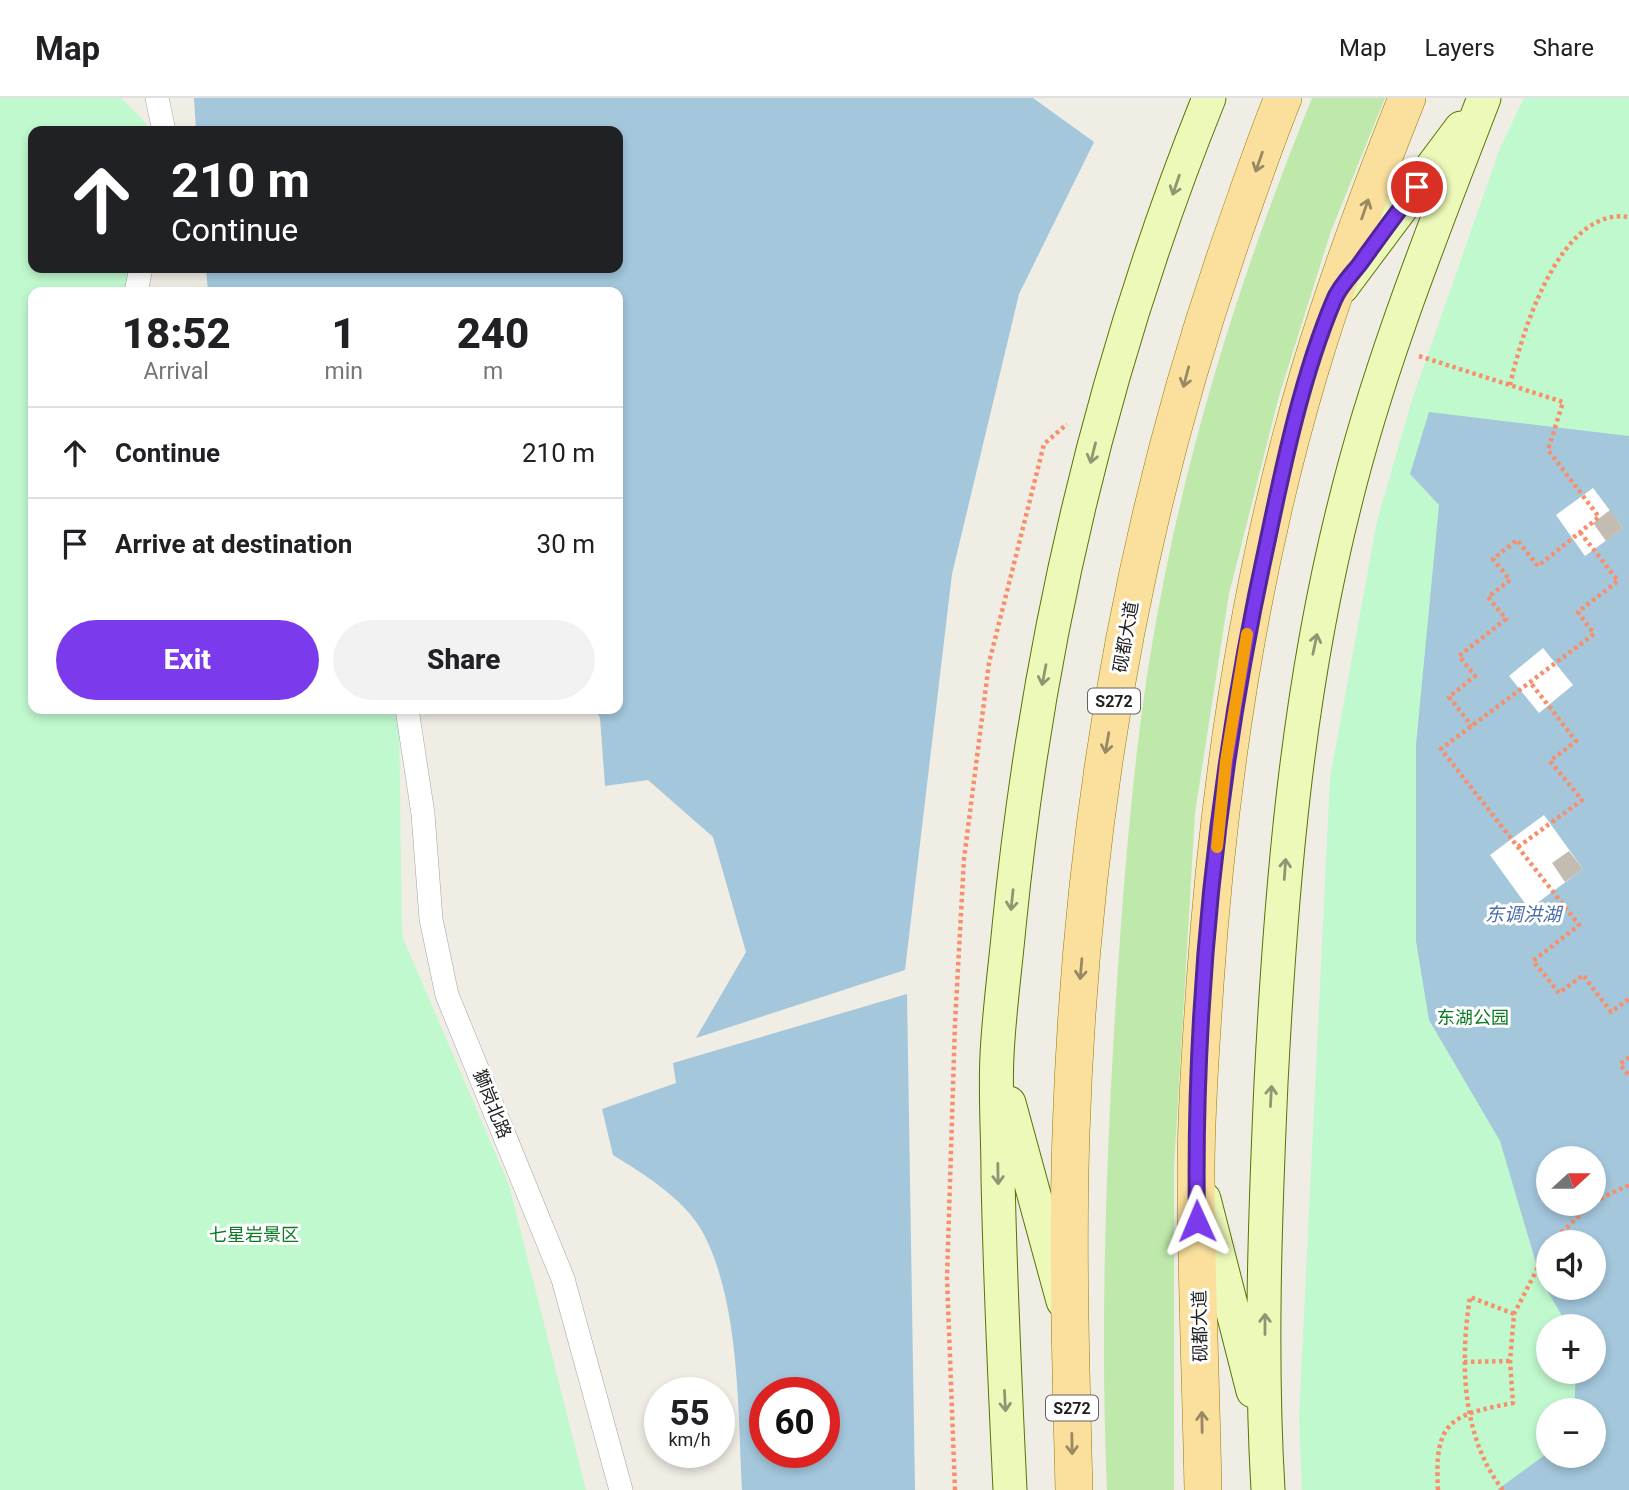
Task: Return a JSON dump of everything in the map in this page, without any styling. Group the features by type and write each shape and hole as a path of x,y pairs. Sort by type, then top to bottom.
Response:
{"main road":[{"name":"砚都大道","path":"1073,1490 1071,1133 1089,873 1125,638 1155,495 1188,369 1283,98"},
{"name":"砚都大道","path":"1203,1490 1196,1167 1211,900 1226,761 1248,632 1276,502 1309,374 1334,297 1407,98"}],"street":[{"path":"157,98 163,126"},
{"path":"1010,1490 1000,1296 997,1056 1018,840 1042,681 1069,547 1110,387 1188,150 1209,98"},
{"path":"1334,297 1483,98"},
{"path":"1268,1490 1265,1437 1265,1217 1288,830 1312,656 1345,502 1391,347 1483,98"},
{"name":"獅岗北路","path":"408,714 423,814 430,919 447,995 563,1279 621,1490"},
{"path":"997,1056 1070,1326"},
{"path":"1196,1167 1265,1437"}],"path":[{"path":"1510,386 1520,341 1535,304 1570,245 1596,223 1629,217"},
{"path":"1391,347 1563,402 1548,450 1600,517 1538,566 1517,540 1493,559 1510,580 1488,597 1506,619 1459,656 1475,676 1449,696 1472,726"},
{"path":"1580,532 1618,581 1578,612 1594,634 1441,749 1579,925 1533,961 1559,993 1583,975 1611,1012 1629,999"},
{"path":"1518,848 1582,800 1550,761 1576,741 1530,682"},
{"path":"1629,1057 1620,1064 1629,1076"},
{"path":"1606,1196 1629,1185"},
{"path":"1565,1230 1579,1216"},
{"path":"1438,1490 1438,1446 1445,1431 1470,1411 1513,1403 1510,1361 1514,1314 1536,1267"},
{"path":"1503,1490 1493,1478 1470,1411 1464,1362 1470,1297 1514,1314"},
{"path":"1464,1362 1510,1361"}],"green space":[{"name":"七星岩景区","path":"0,98 121,98 146,126 28,126 28,273 132,273 127,287 28,287 28,714 397,714 399,717 402,936 509,1185 586,1490 0,1490"},
{"path":"1312,98 1385,98 1331,231 1279,396 1229,594 1195,813 1174,1168 1174,1490 1107,1490 1104,1305 1109,1121 1123,897 1144,695 1174,531 1206,405 1265,219"},
{"name":"东湖公园","path":"1524,98 1629,98 1629,1490 1302,1490 1299,1418 1330,778 1377,521 1412,400 1500,148"}],"water":[{"path":"194,98 1033,98 1094,142 1019,294 952,574 905,970 696,1038 746,952 713,837 648,780 605,786 598,714 623,714 623,287 208,287 206,273 623,273 623,126 196,126"},
{"name":"东调洪湖","path":"1429,412 1629,436 1629,1490 1497,1490 1536,1462 1536,1468 1606,1468 1606,1398 1575,1398 1575,1384 1606,1384 1606,1314 1561,1314 1553,1300 1606,1300 1606,1230 1536,1230 1536,1263 1500,1141 1429,1020 1416,941 1416,745 1439,505 1410,474"},
{"path":"907,994 915,1490 742,1490 735,1357 724,1290 714,1259 702,1231 685,1208 650,1179 613,1155 602,1109 676,1083 673,1063"}],"pier":[{"path":"1593,488 1623,528 1585,556 1556,515"},
{"path":"1543,648 1573,685 1539,713 1509,676"},
{"path":"1544,815 1583,869 1529,909 1490,855"}],"building":[{"path":"1610,510 1623,528 1606,541 1593,523"},
{"path":"1569,851 1583,869 1565,882 1552,863"}],"slow traffic":[{"path":"1217,847 1226,761 1247,634"}],"route":[{"path":"1197,1221 1199,1087 1211,900 1226,761 1248,632 1282,476 1309,374 1334,297 1417,187"}]}
